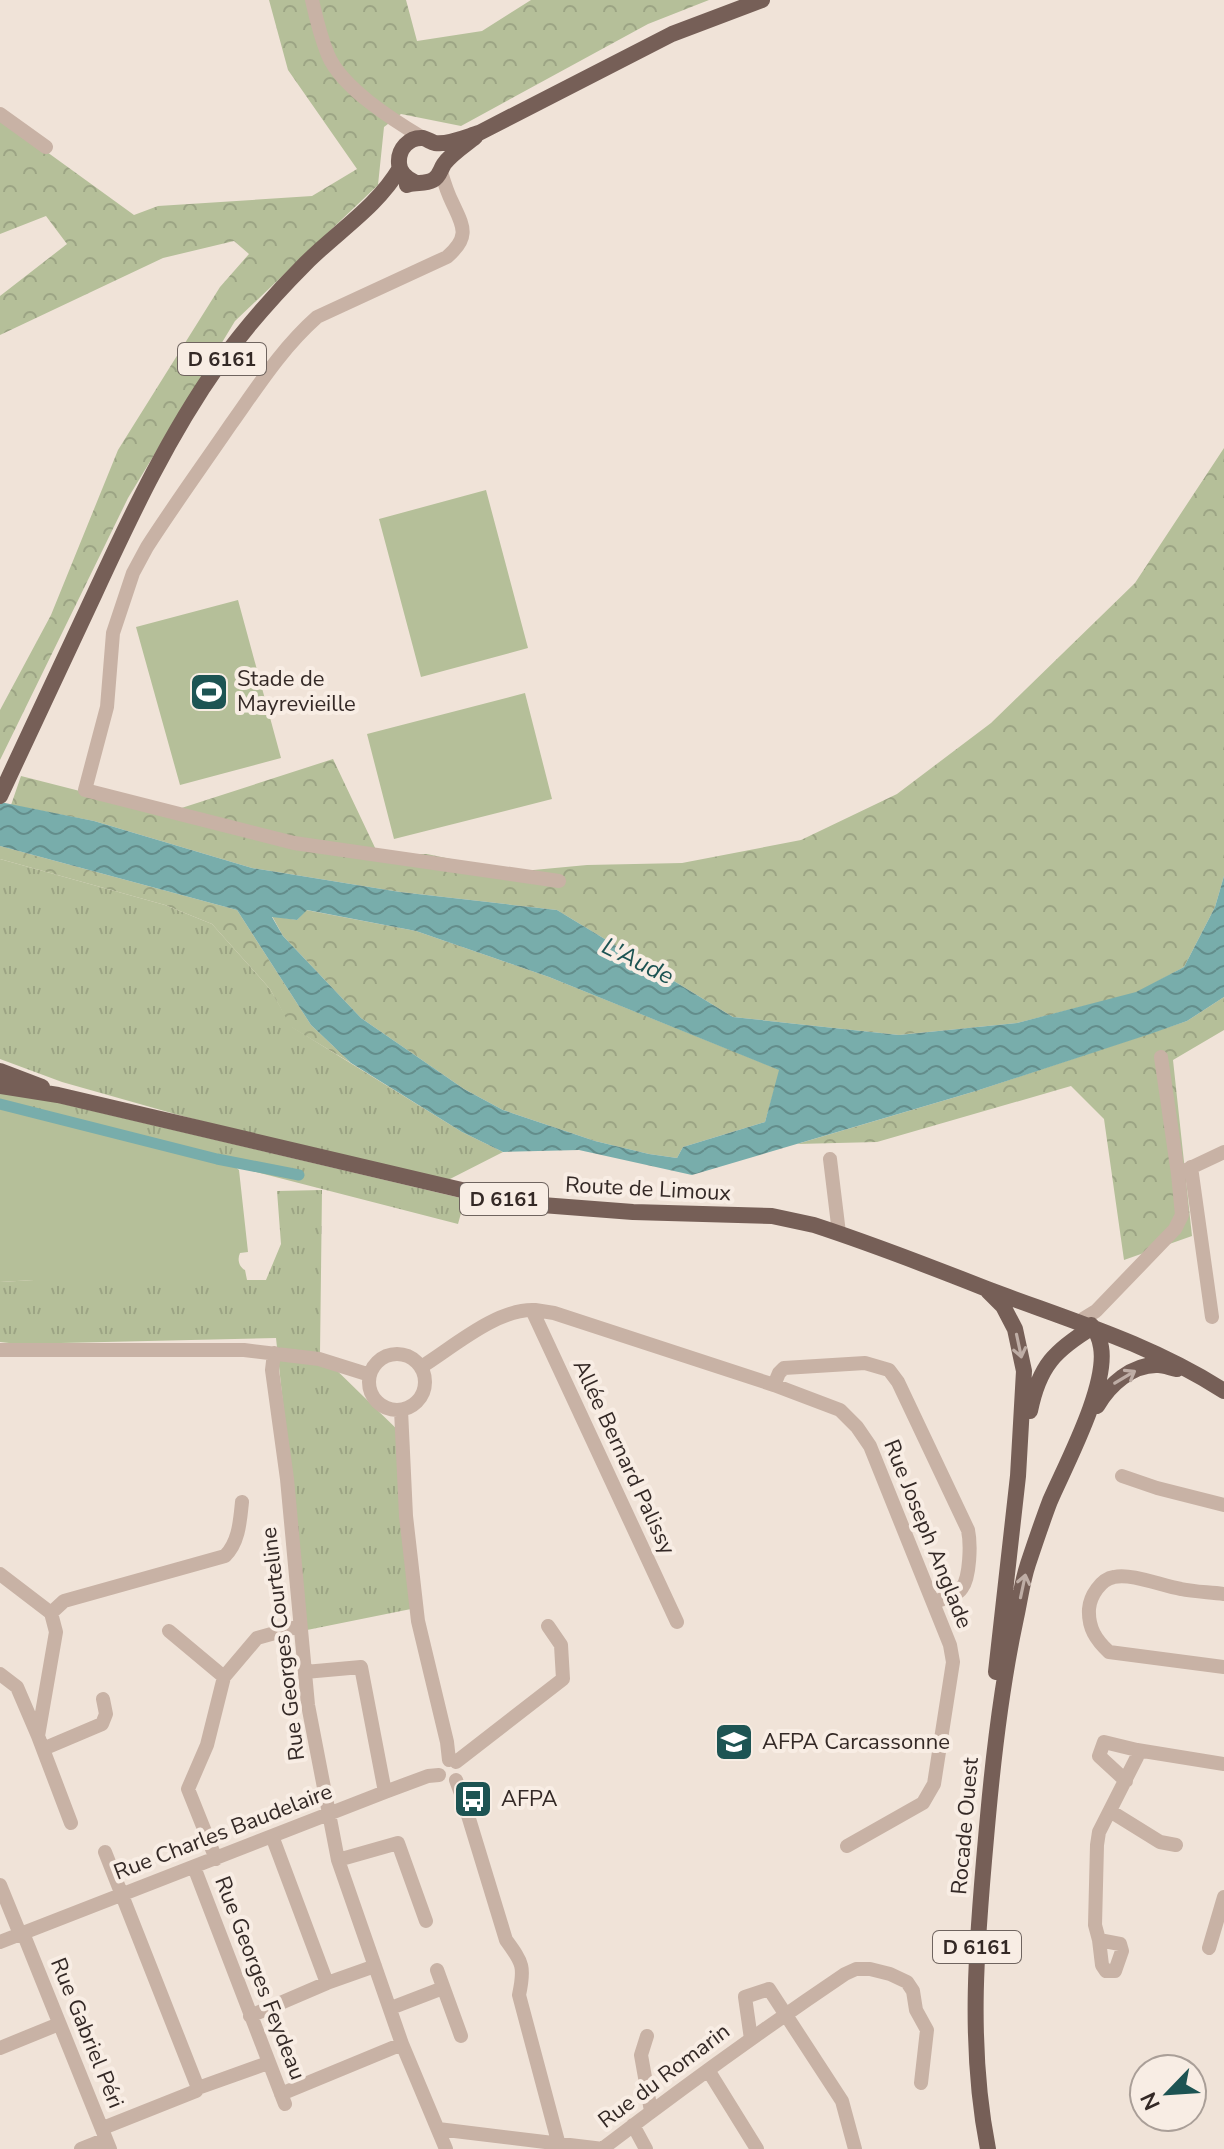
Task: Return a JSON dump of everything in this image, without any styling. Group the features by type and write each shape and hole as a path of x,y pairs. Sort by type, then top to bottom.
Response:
{"main road":[{"path":"479,133 442,168 435,179 420,183 403,174 400,168 399,157 409,142 455,140 479,133 672,34 762,0"},
{"path":"429,141 442,152 442,168"},
{"name":"D 6161","path":"0,796 169,442 220,362 264,308 307,262 389,187 400,168"},
{"name":"D 6161","path":"365,211 420,183"},
{"name":"D 6161","path":"0,1071 58,1095"},
{"name":"D 6161","path":"0,1086 58,1095"},
{"name":"Route de Limoux","path":"58,1095 511,1200 633,1212 772,1216 839,1233 952,1274"},
{"name":"D 6161","path":"952,1274 986,1280 1091,1319"},
{"name":"D 6161","path":"952,1274 986,1288 1091,1319"},
{"name":"Rocade Ouest","path":"986,1288 1003,1306 1015,1329 1024,1371 1018,1476 995,1676 995,1745"},
{"path":"1018,1476 1033,1396 1043,1369 1091,1319 1193,1371 1224,1391"},
{"name":"Rocade Ouest","path":"1082,1431 1100,1375 1101,1345 1091,1319"},
{"name":"Rocade Ouest","path":"988,2149 976,2064 974,2013 977,1946 995,1745 1011,1642 1027,1567 1049,1504 1082,1431 1105,1392 1135,1370 1156,1365 1193,1371"}],"street":[{"path":"312,0 328,56 343,79 396,122 429,141"},
{"path":"0,114 46,147"},
{"path":"396,122 404,146"},
{"path":"442,168 452,202 463,222 462,239 456,249 447,257 317,317 303,330 286,347 255,390 147,547 133,573 113,633 107,707 85,790 294,843 559,881"},
{"path":"420,183 452,202"},
{"path":"1161,1057 1212,1317"},
{"path":"1185,1170 1224,1152"},
{"path":"830,1159 839,1233"},
{"path":"1091,1319 1175,1229 1182,1215 1185,1170"},
{"name":"Rue Joseph Anglade","path":"421,1367 495,1320 532,1310 554,1313 774,1385 840,1410 857,1427 870,1446 934,1602 953,1662 934,1784 923,1803 847,1846"},
{"name":"Allée Bernard Palissy","path":"532,1310 677,1622"},
{"path":"0,1350 170,1349 274,1353 319,1359 370,1375"},
{"name":"Rue Georges Courteline","path":"274,1353 272,1370 287,1479 308,1705 338,1860 402,2044 446,2149"},
{"path":"400,1355 411,1358 421,1367 425,1385 415,1404 401,1410 390,1409 376,1400 369,1383 370,1375 380,1360 400,1355"},
{"path":"774,1385 784,1368 865,1363 889,1370 898,1382 968,1530 971,1547 963,1587 934,1602"},
{"path":"401,1410 406,1516 418,1621 452,1761 460,1771 456,1780 506,1940 519,1959 524,1975 519,1995 559,2146"},
{"path":"1122,1476 1224,1505"},
{"path":"51,1613 64,1601 225,1556 232,1549 240,1523 242,1502"},
{"path":"0,1574 51,1613 56,1632 40,1742"},
{"path":"1224,1594 1113,1577 1100,1584 1089,1604 1089,1623 1096,1640 1109,1652 1224,1667"},
{"path":"216,1859 188,1789 207,1745 224,1677 257,1638 300,1626"},
{"path":"456,1780 446,1782 439,1775 440,1765 452,1761 563,1679 561,1645 548,1626"},
{"path":"169,1631 224,1677"},
{"path":"305,1672 361,1667 385,1792"},
{"path":"0,1674 17,1687 71,1823"},
{"path":"40,1742 102,1724 106,1714 103,1699"},
{"path":"1126,1781 1099,1756 1104,1742 1224,1764"},
{"path":"1099,1940 1095,1925 1099,1832 1126,1781 1137,1750"},
{"name":"Rue Charles Baudelaire","path":"0,1942 385,1792 439,1775"},
{"path":"1110,1811 1160,1842 1176,1845"},
{"path":"272,1836 327,1983"},
{"path":"338,1860 398,1843 426,1921"},
{"path":"105,1852 198,2088"},
{"name":"Rue Georges Feydeau","path":"194,1867 283,2099 402,2044"},
{"name":"Rue Gabriel Péri","path":"0,1885 106,2138"},
{"path":"1209,1948 1224,1897"},
{"path":"250,2016 375,1966"},
{"name":"Rue du Romarin","path":"438,2129 602,2149 786,2014 856,1969 890,1974 907,1982 913,1991 916,2010 927,2030 921,2083"},
{"path":"437,1970 461,2036"},
{"path":"391,2008 443,1988"},
{"name":"Rue du Romarin","path":"751,2039 745,1997 769,1989 786,2014"},
{"path":"786,2014 842,2101 855,2149"},
{"path":"0,2048 59,2024"},
{"path":"647,2036 641,2055 651,2111"},
{"path":"81,2149 198,2088 268,2063"},
{"path":"708,2070 757,2149"},
{"path":"633,2125 646,2149"}],"green space":[{"path":"269,0 406,0 417,41 482,31 531,0 709,0 648,24 461,126 401,114 384,127 378,185 235,321 128,498 0,760 0,710 51,615 118,450 220,287 249,254 234,241 163,258 0,335 0,296 67,244 46,216 0,234 0,118 134,215 158,206 312,196 357,169 288,70"},
{"path":"1224,448 1224,876 1215,907 1184,967 1136,993 1017,1023 899,1035 733,1017 557,910 400,892 252,868 94,821 11,805 21,776 166,813 333,759 378,854 427,854 512,872 587,865 682,863 801,840 897,794 991,723 1135,583"},
{"path":"486,490 528,648 421,677 379,519"},
{"name":"Stade de Mayrevieille","path":"238,600 281,758 180,785 136,627"},
{"path":"525,693 552,799 394,839 367,734"},
{"path":"0,846 237,910 311,1025 351,1063 291,1027 270,989 212,924 165,905 0,859"},
{"path":"0,859 165,905 212,924 270,989 292,1027 462,1132 503,1152 448,1180 322,1153 175,1114 62,1082 0,1059"},
{"path":"306,910 416,931 549,977 780,1070 765,1122 683,1147 677,1158 595,1141 503,1110 464,1089 361,1018 283,936 272,916 297,920"},
{"path":"1224,997 1224,1030 1173,1060 1192,1236 1124,1260 1104,1119 1071,1086 877,1142 797,1144 976,1091 1187,1021"},
{"path":"0,1089 465,1199 458,1224 0,1106"},
{"path":"0,1106 233,1165 239,1170 248,1252 240,1253 239,1260 247,1280 0,1282"},
{"path":"322,1190 320,1354 409,1441 411,1609 307,1630 276,1338 0,1342 0,1282 266,1280 281,1244 277,1191"}],"water":[{"name":"L'Aude","path":"0,802 94,821 252,868 400,892 557,910 733,1017 899,1035 1017,1023 1136,992 1184,967 1215,907 1224,876 1224,997 1187,1021 1150,1034 976,1091 692,1175 579,1150 503,1152 462,1132 351,1063 311,1025 237,910 0,846","holes":["307,910 416,931 549,977 779,1070 765,1122 683,1147 677,1158 595,1141 503,1110 464,1089 361,1018 283,936 272,917 297,920"]}],"waterway":[{"path":"0,1104 217,1159 299,1175"}],"place":[{"name":"Stade de Mayrevieille","path":"209,692"},
{"name":"AFPA Carcassonne","path":"734,1742"},
{"name":"AFPA","path":"473,1799"}]}
